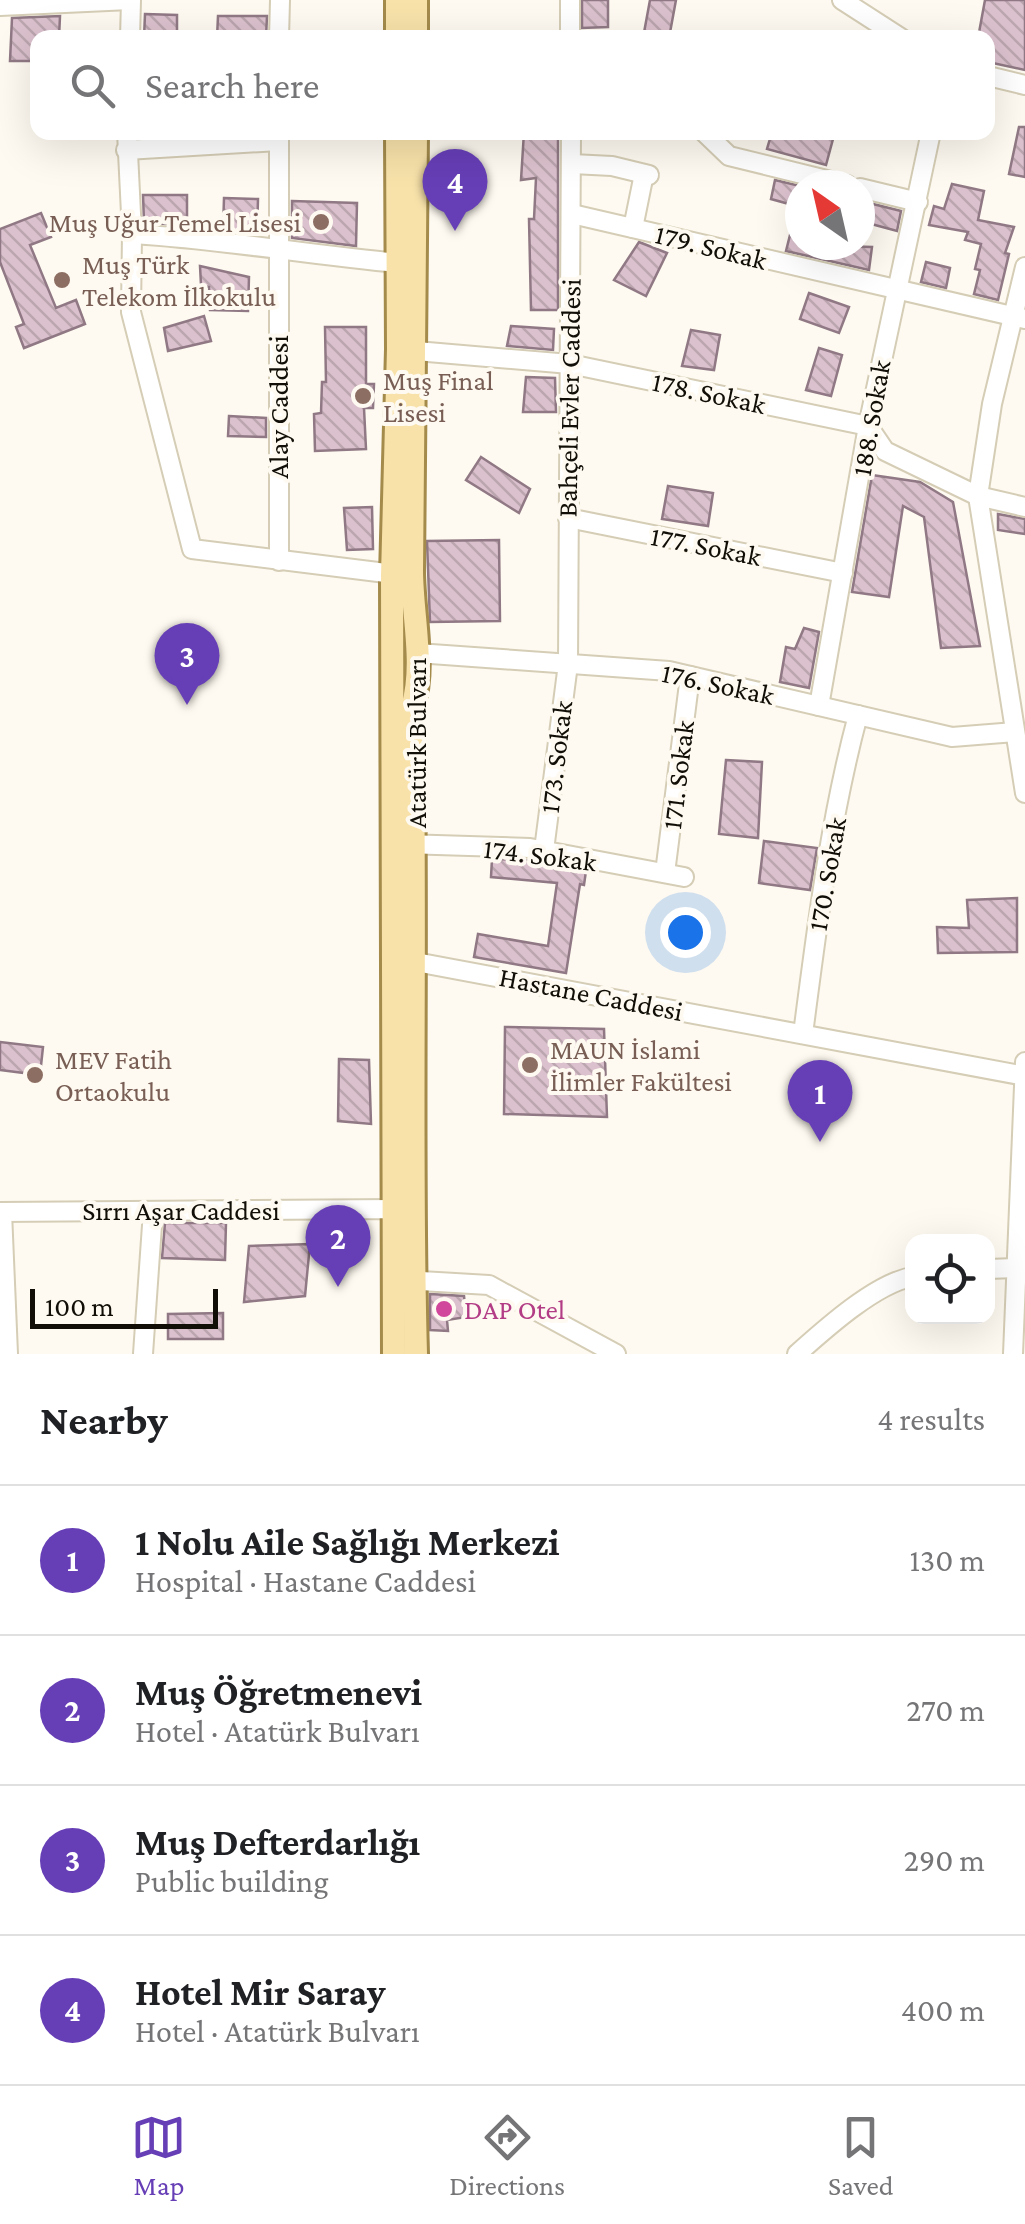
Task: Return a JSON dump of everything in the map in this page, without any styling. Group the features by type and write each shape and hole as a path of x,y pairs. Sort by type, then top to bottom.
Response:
{"main road":[{"path":"397,0 397,30"},
{"path":"416,0 416,30"},
{"name":"Atatürk Bulvarı","path":"394,1354 413,1230 404,960 397,140"},
{"name":"Atatürk Bulvarı","path":"404,844 417,653 402,575 416,352 416,140"},
{"name":"Atatürk Bulvarı","path":"404,960 395,1209 416,1354"}],"street":[{"path":"0,6 131,0 130,30"},
{"path":"280,0 280,30"},
{"path":"570,0 572,30"},
{"path":"842,0 889,30"},
{"path":"995,78 1025,86"},
{"path":"165,140 127,141 131,312 192,549 402,575"},
{"name":"Alay Caddesi","path":"279,140 279,561"},
{"name":"Bahçeli Evler Caddesi","path":"568,664 571,140"},
{"path":"712,140 729,156 786,170"},
{"name":"188. Sokak","path":"819,706 868,426 930,140"},
{"path":"572,164 612,166 646,175 633,228"},
{"path":"875,192 918,202"},
{"name":"179. Sokak","path":"572,214 1019,318"},
{"path":"132,234 198,238 277,252 398,264"},
{"path":"1025,267 1019,318 992,404 978,496 1025,793"},
{"name":"178. Sokak","path":"416,352 570,364 868,426"},
{"path":"868,426 885,450 978,496 1025,506"},
{"name":"177. Sokak","path":"568,518 843,573"},
{"name":"176. Sokak","path":"417,653 669,671 952,737 1015,732"},
{"name":"173. Sokak","path":"544,850 568,664"},
{"name":"171. Sokak","path":"675,875 690,676"},
{"name":"170. Sokak","path":"803,1034 818,920 858,715"},
{"name":"174. Sokak","path":"404,844 544,850 675,875"},
{"name":"Hastane Caddesi","path":"404,960 1025,1076"},
{"path":"1013,1354 1025,1062"},
{"path":"395,1209 413,1230"},
{"name":"Sırrı Aşar Caddesi","path":"1,1212 395,1209"},
{"path":"144,1354 153,1210"},
{"path":"1,1212 8,1354"},
{"path":"995,1269 1016,1268"},
{"path":"797,1354 865,1301 905,1279"},
{"path":"404,1280 490,1285 616,1354"}],"building":[{"path":"582,0 608,0 608,27 582,28"},
{"path":"650,0 676,0 670,30 644,30"},
{"path":"985,0 1025,0 1025,70 995,64 995,30 979,30"},
{"path":"145,14 177,15 177,30 144,30"},
{"path":"60,16 59,30 30,30 30,61 10,61 12,18"},
{"path":"218,16 267,16 266,30 217,30"},
{"path":"1019,127 1025,127 1025,177 1009,174"},
{"path":"524,140 558,140 558,310 531,310 529,219 534,219 536,178 521,180"},
{"path":"770,140 833,140 826,165 767,149"},
{"path":"775,180 785,182 785,203 771,199"},
{"path":"952,184 984,191 978,220 1014,227 1005,253 1009,254 998,300 974,294 981,244 965,240 968,232 929,225 934,206 944,209"},
{"path":"143,195 187,195 187,226 144,222"},
{"path":"224,198 258,199 257,234 223,230"},
{"path":"292,201 357,203 356,246 292,238"},
{"path":"875,204 901,211 897,231 875,225"},
{"path":"41,213 51,237 30,245 56,308 76,300 85,324 24,348 16,327 24,324 0,262 0,229"},
{"path":"639,242 667,253 646,296 614,280"},
{"path":"825,260 870,260 869,270"},
{"path":"926,262 950,268 946,288 921,282"},
{"path":"200,266 249,277 248,311 210,310 209,287 201,285"},
{"path":"809,293 849,307 839,333 800,319"},
{"path":"204,316 211,341 168,351 164,328"},
{"path":"511,326 554,329 553,350 507,346"},
{"path":"325,327 366,327 366,384 374,384 373,408 364,408 366,449 315,451 314,414 321,413 322,382 326,382"},
{"path":"691,330 720,335 714,370 682,366"},
{"path":"819,348 842,355 831,396 806,390"},
{"path":"526,377 555,378 556,412 523,412"},
{"path":"229,416 266,418 266,437 228,436"},
{"path":"481,457 530,489 519,513 466,480"},
{"path":"872,475 920,482 953,502 980,646 941,648 924,517 903,506 889,597 852,592"},
{"path":"668,486 713,493 708,526 662,519"},
{"path":"372,507 373,549 347,550 344,508"},
{"path":"998,514 1025,519 1025,534 998,530"},
{"path":"499,540 500,621 430,622 427,541"},
{"path":"804,628 819,632 809,688 780,682 786,647 795,649"},
{"path":"726,760 762,762 758,838 719,834"},
{"path":"764,841 817,848 810,890 759,883"},
{"path":"492,859 529,860 586,871 584,885 580,884 566,973 474,957 478,934 548,946 557,883 491,877"},
{"path":"1017,898 1017,952 938,953 937,927 969,928 967,900"},
{"name":"MAUN İslami İlimler Fakültesi","path":"505,1027 604,1029 607,1117 504,1114"},
{"path":"0,1042 43,1047 40,1075 0,1070"},
{"path":"339,1059 369,1060 371,1124 338,1121"},
{"path":"165,1223 226,1223 225,1260 162,1258"},
{"path":"310,1244 305,1296 244,1302 249,1246"},
{"path":"430,1294 464,1296 466,1317 447,1320 448,1331 430,1330"},
{"path":"223,1313 223,1339 168,1339 168,1314"}],"place":[{"name":"Muş Uğur Temel Lisesi","path":"321,222"},
{"name":"Hotel Mir Saray","path":"455,231"},
{"name":"Muş Türk Telekom İlkokulu","path":"62,280"},
{"name":"Muş Final Lisesi","path":"363,396"},
{"name":"Muş Defterdarlığı","path":"187,705"},
{"name":"MAUN İslami İlimler Fakültesi","path":"530,1065"},
{"name":"MEV Fatih Ortaokulu","path":"35,1075"},
{"name":"1 Nolu Aile Sağlığı Merkezi","path":"820,1142"},
{"name":"Muş Öğretmenevi","path":"338,1287"},
{"name":"DAP Otel","path":"444,1309"}]}
